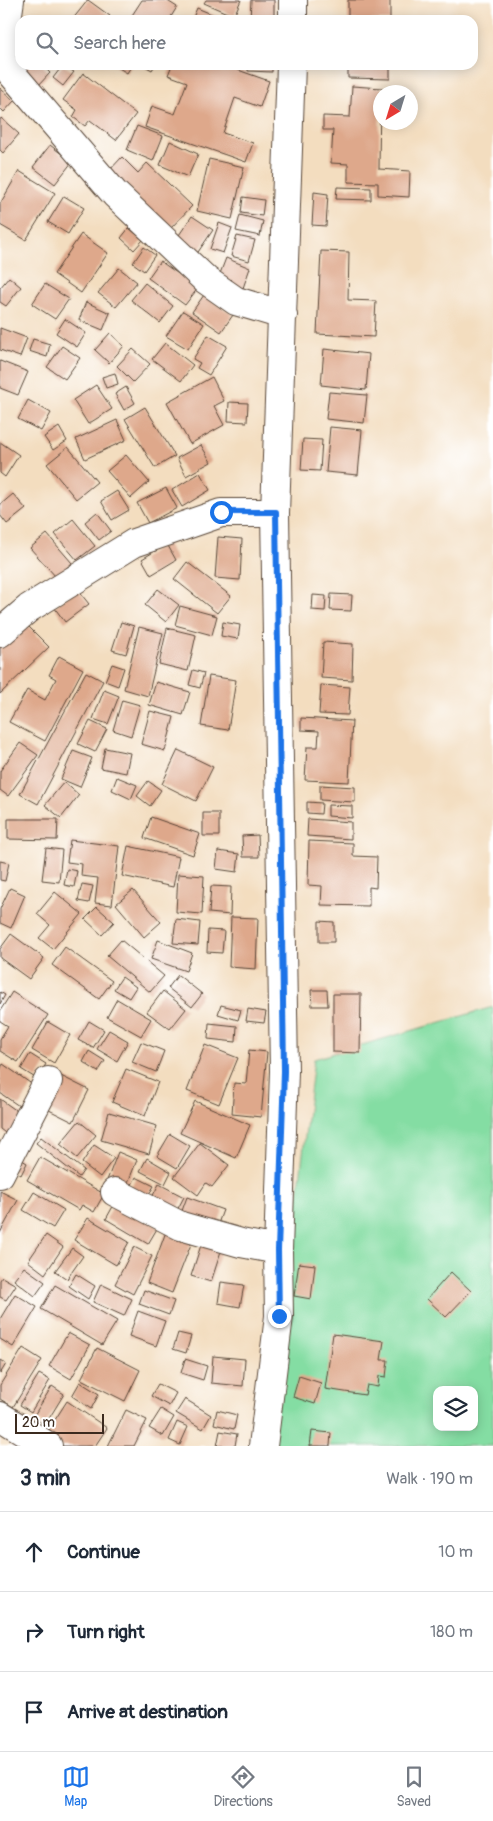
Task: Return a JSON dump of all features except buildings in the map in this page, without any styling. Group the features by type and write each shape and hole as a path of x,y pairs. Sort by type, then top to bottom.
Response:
{"street":[{"path":"10,0 1,61 115,194 206,280 236,301 283,315"},
{"path":"293,15 294,0"},
{"path":"263,1446 279,1316 278,1250 284,1071 276,512 291,70"},
{"path":"0,633 29,608 134,543 221,512 276,512"},
{"path":"0,1174 8,1140 48,1081"},
{"path":"115,1192 181,1226 241,1243 278,1250"},
{"path":"0,1416 48,1446"}],"green space":[{"path":"493,1007 493,1446 269,1446 314,1059"}],"route":[{"path":"221,512 276,512 284,1071 278,1250 279,1316"}]}
